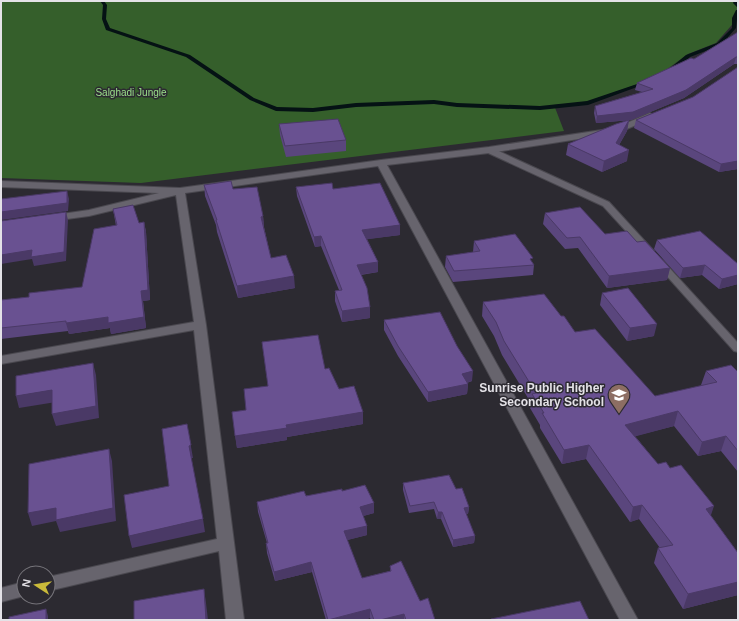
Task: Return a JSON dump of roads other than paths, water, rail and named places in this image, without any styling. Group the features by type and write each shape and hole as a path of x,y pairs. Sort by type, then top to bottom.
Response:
{"street":[{"path":"45,219 89,213 180,191 381,162 489,150 617,130 659,112"},
{"path":"381,162 629,620"},
{"path":"1,184 180,191"},
{"path":"180,191 200,325 235,620"},
{"path":"1,360 200,325"},
{"path":"56,582 227,543"},
{"path":"1,595 16,591"}],"lane":[{"path":"489,150 606,204 738,349"}],"waterway":[{"path":"102,1 105,5 104,19 108,29 188,56 252,99 276,109 313,110 356,105 434,102 457,105 540,108 588,103 645,83"},
{"path":"736,1 735,3 738,7"},
{"path":"670,71 688,56 719,44 734,28 734,18 738,11"}],"place":[{"name":"Sunrise Public Higher Secondary School","path":"619,414"}],"park label":[{"name":"Salghadi Jungle","path":"131,92"}]}
